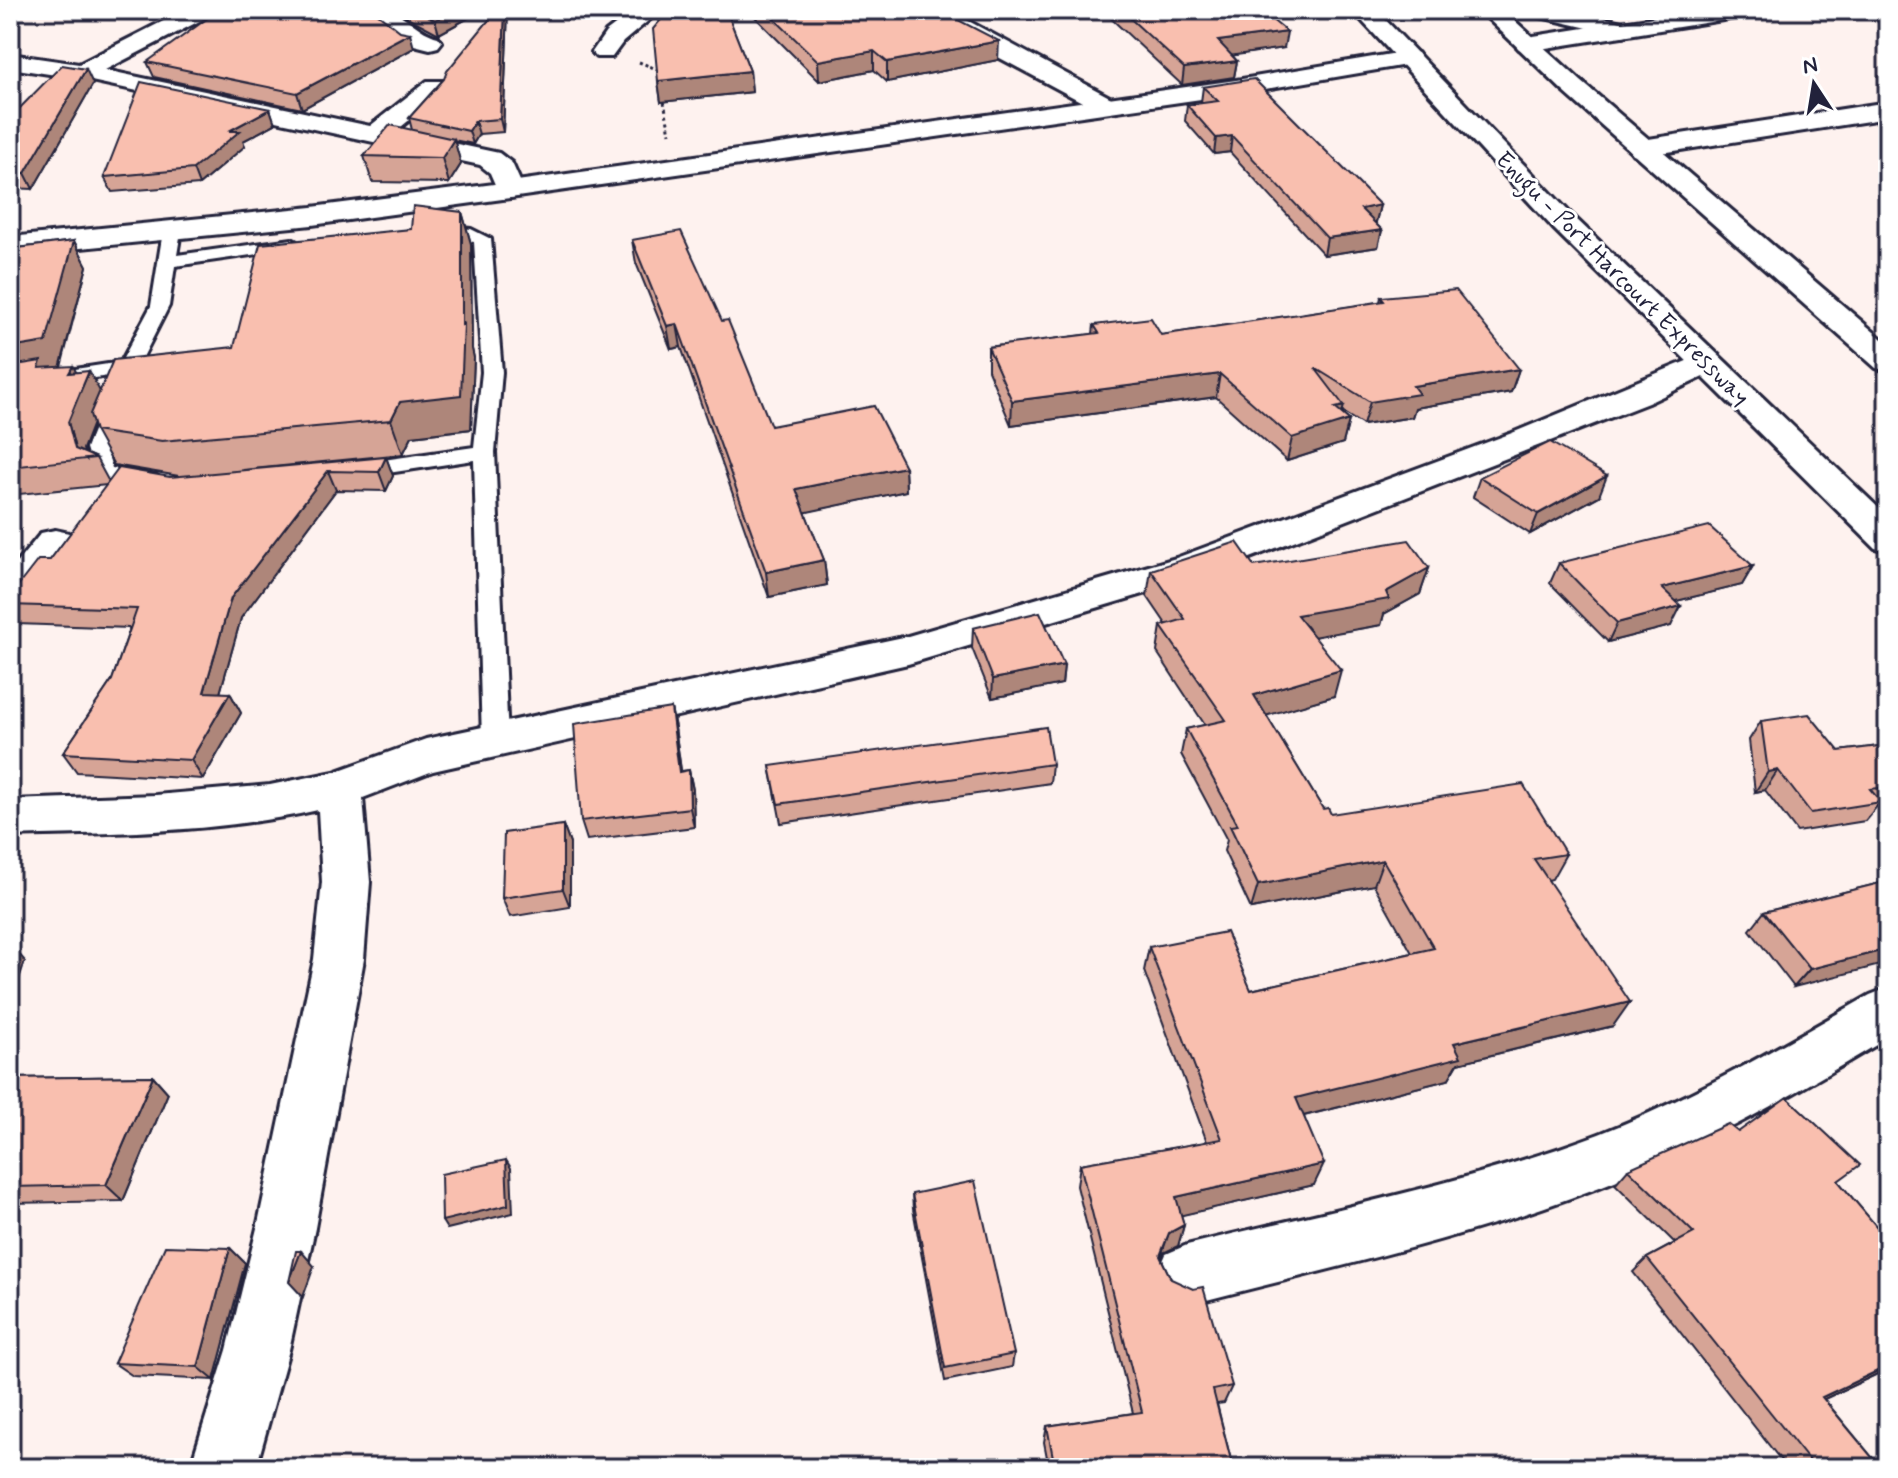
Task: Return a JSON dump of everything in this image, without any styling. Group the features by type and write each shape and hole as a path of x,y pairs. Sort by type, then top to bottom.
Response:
{"main road":[{"path":"82,72 203,10"},
{"path":"289,10 312,15 388,17 414,38 430,42"},
{"path":"604,52 614,37 650,10"},
{"path":"934,10 948,21 1106,105"},
{"name":"Enugu - Port Harcourt Expressway","path":"1363,10 1563,222 1888,539"},
{"path":"1490,10 1642,148 1888,361"},
{"path":"1540,10 1622,29"},
{"path":"1527,44 1742,10"},
{"path":"1572,86 1595,33"},
{"path":"10,246 172,231 510,190 1106,105 1409,58"},
{"path":"10,61 82,72 489,159 502,169 510,190"},
{"path":"377,133 436,86"},
{"path":"1642,148 1888,110"},
{"path":"10,818 156,813 256,805 339,788 426,756 908,650 1190,567 1636,396 1706,363"},
{"path":"10,598 55,542"},
{"path":"223,1468 258,1350 286,1228 339,959 346,882 339,788"},
{"path":"1187,1275 1456,1206 1563,1173 1648,1140 1780,1074 1888,1011"}],"lane":[{"path":"412,231 440,229 482,239 492,372 484,452 495,740"},
{"path":"165,483 103,473 96,448 128,367 160,306 172,231"},
{"path":"167,262 307,242"},
{"path":"10,385 128,367"},
{"path":"335,472 484,452"}],"path":[{"path":"604,52 659,69 660,80"},
{"path":"663,94 676,167"}],"building":[{"path":"219,10 377,13 400,31 410,33 297,93 147,62"},
{"path":"417,10 453,10 435,20"},
{"path":"497,10 505,10 500,119 475,121 469,131 409,118 444,79 447,71"},
{"path":"669,10 726,10 750,71 658,81 653,29"},
{"path":"765,10 939,10 999,41 887,62 874,51 818,61"},
{"path":"1121,10 1260,10 1287,32 1218,41 1237,61 1184,68"},
{"path":"62,65 86,69 25,173 10,172 10,118"},
{"path":"1254,79 1380,205 1361,209 1382,230 1327,238 1232,136 1216,138 1187,105 1218,101 1203,87"},
{"path":"141,82 270,109 229,131 240,131 193,169 104,177"},
{"path":"390,125 454,139 442,158 364,156"},
{"path":"413,206 462,212 464,324 461,395 400,402 391,420 162,441 95,431 90,414 113,360 234,347 260,244 411,229"},
{"path":"681,231 722,321 728,320 771,426 874,406 905,467 796,489 824,560 766,572 677,324 667,326 632,240"},
{"path":"74,241 46,342 10,348 10,249"},
{"path":"1456,290 1519,369 1413,386 1419,394 1370,402 1315,368 1344,406 1335,408 1349,420 1292,438 1220,374 1012,401 988,347 1099,333 1094,325 1151,318 1161,335 1384,301 1381,297"},
{"path":"41,361 39,368 73,366 69,373 89,371 68,422 75,449 96,458 10,467 10,366"},
{"path":"1550,442 1607,476 1538,514 1480,477"},
{"path":"386,457 379,472 328,471 231,598 204,692 230,693 191,760 63,753 112,680 137,609 10,605 10,596 38,560 50,560 119,468 170,477"},
{"path":"1709,526 1753,566 1662,588 1681,606 1617,623 1559,563"},
{"path":"1409,540 1429,568 1386,592 1389,599 1297,615 1341,670 1254,695 1323,809 1328,808 1331,814 1523,784 1566,854 1534,859 1630,1002 1454,1043 1461,1057 1296,1098 1324,1164 1176,1197 1184,1225 1169,1233 1160,1256 1171,1279 1193,1289 1203,1287 1232,1386 1213,1390 1233,1468 1055,1468 1047,1426 1142,1412 1080,1164 1222,1139 1149,947 1226,932 1251,990 1434,948 1383,860 1258,885 1230,826 1238,825 1186,729 1226,720 1161,626 1185,619 1151,570 1237,542 1254,566"},
{"path":"1040,612 1064,665 993,679 973,628"},
{"path":"671,708 679,772 689,770 690,808 581,821 574,724"},
{"path":"1809,714 1839,751 1888,745 1888,787 1870,789 1881,802 1811,813 1778,770 1768,772 1761,721"},
{"path":"1046,727 1052,764 778,804 770,766"},
{"path":"563,825 563,889 502,898 504,833"},
{"path":"1888,881 1888,949 1810,969 1764,912"},
{"path":"153,1076 106,1185 10,1187 10,1078"},
{"path":"1787,1097 1860,1165 1838,1181 1888,1240 1888,1366 1822,1397 1881,1468 1815,1468 1647,1258 1694,1233 1628,1169 1728,1124 1738,1132"},
{"path":"506,1160 508,1205 442,1221 441,1174"},
{"path":"975,1181 1014,1354 945,1368 912,1194"},
{"path":"165,1246 230,1248 198,1367 114,1363"},
{"path":"296,1251 301,1251 289,1282"}]}
